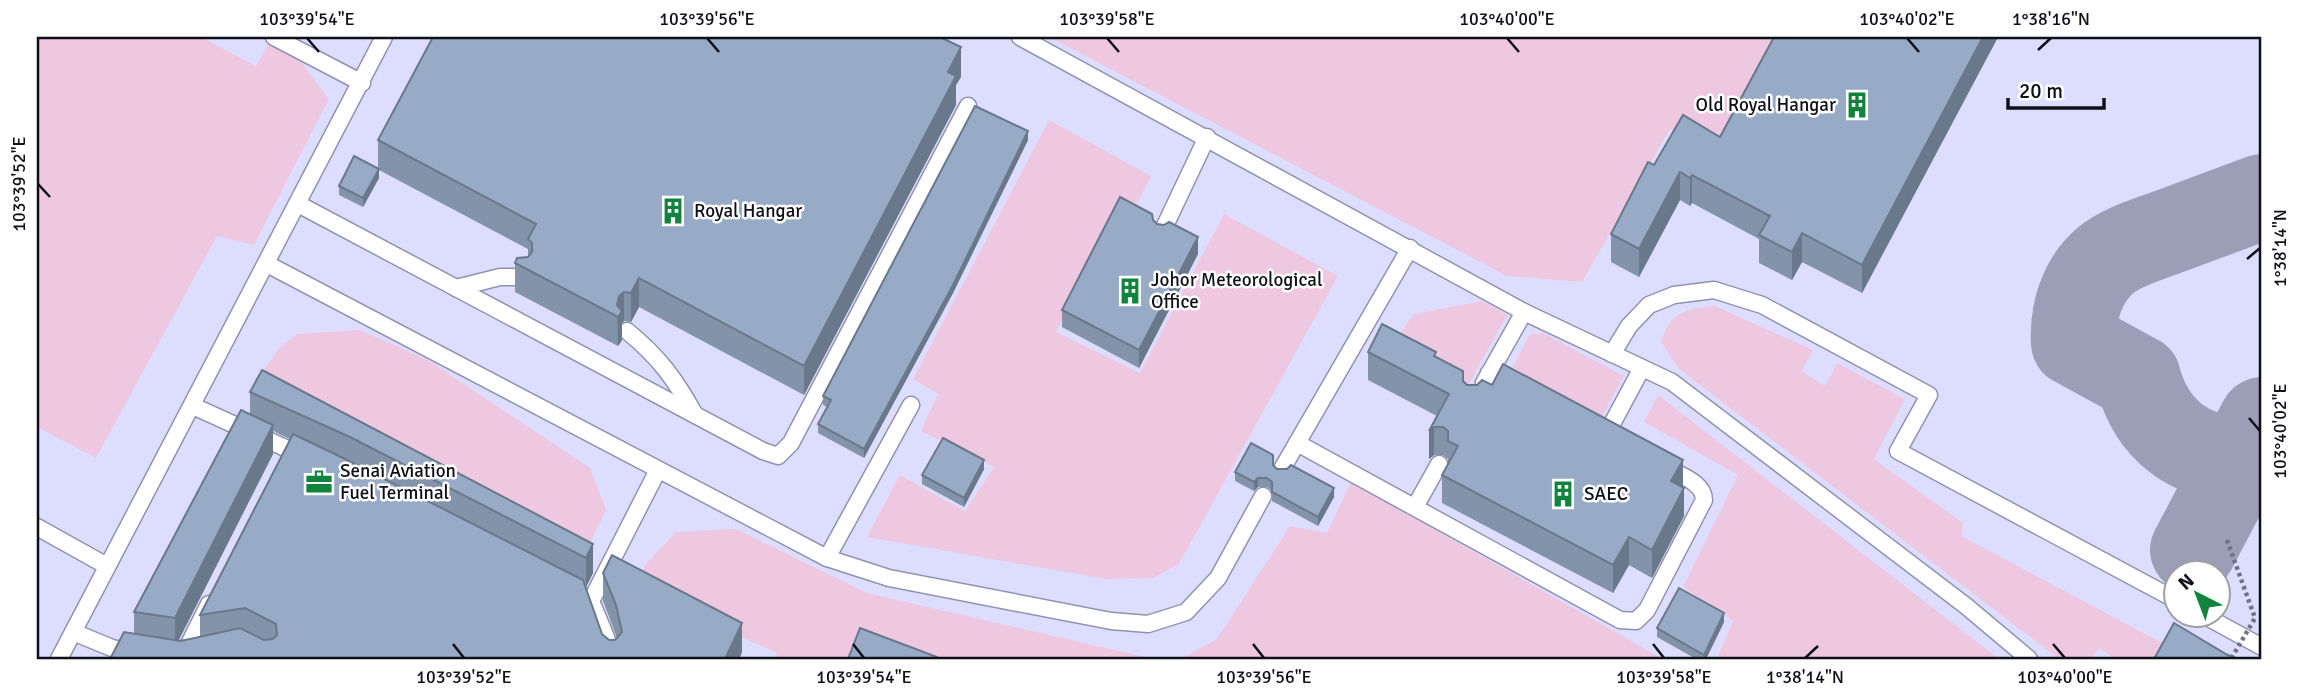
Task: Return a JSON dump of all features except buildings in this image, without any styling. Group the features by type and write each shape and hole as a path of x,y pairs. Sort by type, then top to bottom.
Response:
{"lane":[{"path":"274,37 362,83"},
{"path":"59,659 384,37"},
{"path":"1020,37 1524,312 1672,382 1966,606 2029,659"},
{"path":"298,205 778,456 791,443 968,106"},
{"path":"1162,232 1207,137"},
{"path":"1282,469 1410,248"},
{"path":"267,264 827,558 889,578 1111,621 1148,624 1186,612 1218,578 1263,496"},
{"path":"456,288 500,277 523,278"},
{"path":"1612,354 1629,326 1649,305 1674,295 1714,290 1762,304 1928,395 1898,451 2162,592"},
{"path":"1478,394 1524,312"},
{"path":"626,331 646,346 672,375 696,415"},
{"path":"1606,435 1642,369"},
{"path":"1489,373 1524,392"},
{"path":"827,558 911,405"},
{"path":"193,406 285,455 323,466"},
{"path":"1297,443 1620,620 1636,621 1647,610 1704,500 1704,493 1699,485 1652,460"},
{"path":"1415,507 1439,464"},
{"path":"591,601 658,470"},
{"path":"37,527 107,566"},
{"path":"554,583 591,601 612,659"},
{"path":"176,658 219,585"},
{"path":"2232,630 2262,646"},
{"path":"73,632 112,649 147,654"},
{"path":"176,658 205,654"}],"path":[{"path":"2227,540 2255,618 2231,659"}],"shaded area":[{"path":"37,37 201,37 256,66 269,43 298,58 329,99 254,245 217,236 96,458 37,427"},
{"path":"1049,37 1780,37 1717,155 1670,129 1582,282 1507,276"},
{"path":"1049,120 1151,176 1131,215 1118,211 1056,332 1140,373 1224,214 1338,276 1179,564 1153,578 1106,579 867,537 900,475 965,511 994,467 921,431 938,394 913,379"},
{"path":"1482,301 1507,315 1466,389 1392,344 1414,314"},
{"path":"1715,306 1813,350 1802,371 1825,386 1837,363 1905,399 1874,459 1963,523 1961,536 2164,644 2157,659 2116,659 2099,648 2091,659 2059,659 1679,369 1661,342 1669,324 1688,310"},
{"path":"360,330 428,360 590,468 606,510 579,566 262,399 264,370 280,347 297,334"},
{"path":"1543,333 1624,376 1602,416 1512,369 1530,334"},
{"path":"1658,395 1999,659 1717,659 1733,621 1683,587 1738,475 1644,422"},
{"path":"1351,482 1663,659 1181,659 1217,639 1290,526 1327,533"},
{"path":"736,529 867,593 1154,659 775,659 777,653 633,589 646,564 676,532"}],"taxiway":[{"path":"2242,457 2206,453 2175,438 2152,412 2138,378 2074,343 2074,332 2077,309 2085,287 2098,268 2112,255 2142,241 2262,197"},
{"path":"2193,550 2262,420"}],"place":[{"name":"Old Royal Hangar","path":"1857,105"},
{"name":"Royal Hangar","path":"673,211"},
{"name":"Johor Meteorological Office","path":"1130,291"},
{"name":"Senai Aviation Fuel Terminal","path":"319,482"},
{"name":"SAEC","path":"1563,494"}]}
